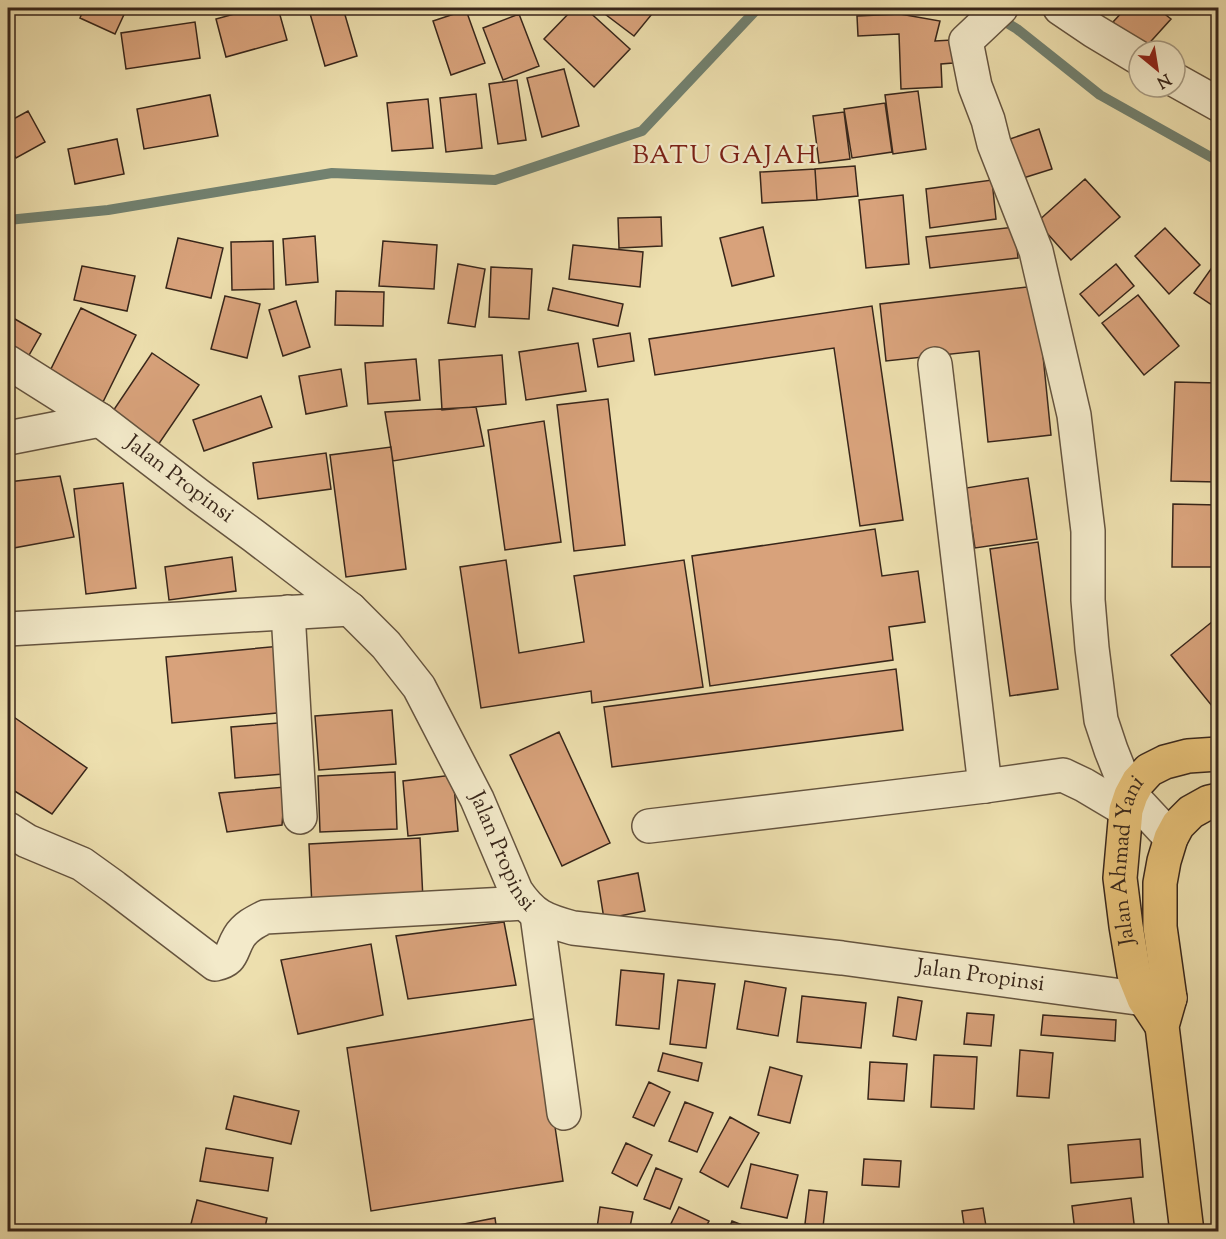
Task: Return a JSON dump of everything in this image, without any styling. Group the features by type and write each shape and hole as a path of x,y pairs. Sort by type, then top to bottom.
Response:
{"highway":[{"name":"Jalan Ahmad Yani","path":"1158,1008 1134,974 1126,926 1120,878 1128,802 1138,783 1149,770 1165,762 1203,755"},
{"name":"Jalan Ahmad Yani","path":"1186,1232 1158,1008 1160,883 1171,838 1178,825 1205,806"}],"street":[{"path":"1001,8 966,41 975,86 994,144 1036,251 1070,395 1088,531 1088,600 1101,720 1128,802"},
{"path":"1060,8 1127,51"},
{"path":"1187,87 1218,104"},
{"name":"Jalan Propinsi","path":"8,362 100,420 350,609 386,645 419,687 477,799 516,891 530,909 554,923 573,928 842,958 1158,1008"},
{"path":"935,364 985,786"},
{"path":"8,438 100,420"},
{"path":"8,629 350,609"},
{"path":"288,612 300,817"},
{"path":"649,826 1063,775 1128,802 1171,838"},
{"path":"8,829 27,841 82,864 215,964 224,962 240,936 251,924 265,917 530,909 564,1113"}],"building":[{"path":"84,8 127,8 115,34 80,18"},
{"path":"256,8 278,8 287,40 226,57 216,19"},
{"path":"343,8 357,56 325,66 309,10"},
{"path":"574,8 585,8 630,49 594,87 544,39"},
{"path":"597,8 643,8 652,14 634,36"},
{"path":"1126,8 1157,8 1171,19 1153,39 1133,39 1113,22"},
{"path":"466,10 485,63 451,75 433,21"},
{"path":"519,14 539,66 503,80 483,28"},
{"path":"900,14 940,21 935,41 952,40 953,63 941,64 942,87 901,89 899,34 858,36 857,16"},
{"path":"195,22 200,58 126,69 121,33"},
{"path":"564,69 579,126 542,137 527,78"},
{"path":"517,80 526,140 498,144 489,84"},
{"path":"918,91 926,149 893,154 885,95"},
{"path":"476,94 482,148 446,152 440,98"},
{"path":"210,95 218,136 144,149 137,109"},
{"path":"428,99 433,148 392,151 387,103"},
{"path":"885,103 892,152 852,158 844,109"},
{"path":"28,111 45,142 16,158 8,143 8,122"},
{"path":"844,112 850,159 819,163 813,116"},
{"path":"1039,129 1052,169 1020,179 1007,140"},
{"path":"117,139 124,174 75,184 68,149"},
{"path":"855,166 858,196 817,200 815,169"},
{"path":"815,169 817,200 762,203 760,172"},
{"path":"1085,179 1120,217 1071,260 1037,222"},
{"path":"992,180 996,219 930,228 926,189"},
{"path":"903,195 909,264 866,268 859,200"},
{"path":"661,217 662,246 619,248 618,218"},
{"path":"763,227 774,276 732,286 720,238"},
{"path":"1015,227 1018,258 930,268 926,237"},
{"path":"1165,228 1200,265 1169,294 1135,256"},
{"path":"315,236 318,282 286,285 283,239"},
{"path":"178,238 223,248 211,298 166,288"},
{"path":"273,241 274,289 232,290 231,242"},
{"path":"383,241 437,245 434,289 379,286"},
{"path":"573,245 643,252 640,287 569,279"},
{"path":"458,264 485,269 475,327 448,323"},
{"path":"1116,264 1134,286 1099,316 1080,294"},
{"path":"82,266 135,276 127,311 74,300"},
{"path":"1213,266 1218,270 1218,309 1194,293"},
{"path":"491,267 532,269 529,319 489,317"},
{"path":"1036,286 1051,435 988,442 979,351 886,361 880,304"},
{"path":"553,288 623,304 618,326 548,310"},
{"path":"336,291 384,292 383,326 335,325"},
{"path":"1138,295 1179,346 1144,375 1102,323"},
{"path":"225,296 260,304 247,358 211,349"},
{"path":"296,301 310,347 283,356 269,310"},
{"path":"872,306 903,520 860,526 834,348 655,375 649,339"},
{"path":"81,308 136,335 103,402 48,375"},
{"path":"8,315 41,334 24,364 8,355"},
{"path":"630,333 634,361 598,367 593,339"},
{"path":"578,343 586,391 526,400 519,352"},
{"path":"152,353 199,385 158,445 111,414"},
{"path":"502,355 506,404 442,410 439,360"},
{"path":"416,359 420,400 368,404 365,363"},
{"path":"341,369 347,406 306,414 299,376"},
{"path":"1175,382 1218,383 1218,482 1171,481"},
{"path":"261,396 272,427 204,451 193,420"},
{"path":"608,399 625,545 574,551 557,405"},
{"path":"476,407 484,446 393,461 385,412"},
{"path":"544,421 561,542 505,550 488,430"},
{"path":"391,447 406,569 346,577 330,455"},
{"path":"326,453 331,489 258,499 253,463"},
{"path":"60,476 74,537 8,549 8,482"},
{"path":"1028,478 1037,539 975,548 966,488"},
{"path":"123,483 136,588 86,594 74,489"},
{"path":"1173,504 1218,505 1218,567 1172,567"},
{"path":"875,529 882,576 918,571 925,622 889,627 893,660 710,686 692,556"},
{"path":"1038,542 1058,689 1010,696 990,549"},
{"path":"232,557 236,591 169,600 165,567"},
{"path":"506,560 519,653 584,642 574,576 684,560 703,687 592,703 591,691 481,708 460,567"},
{"path":"1218,617 1218,709 1216,711 1171,655"},
{"path":"281,646 287,712 172,723 166,657"},
{"path":"896,669 903,730 612,767 604,707"},
{"path":"392,710 396,764 319,770 315,716"},
{"path":"8,713 87,768 52,814 8,787"},
{"path":"290,722 295,773 235,778 231,727"},
{"path":"559,732 610,843 562,866 510,755"},
{"path":"395,772 397,829 320,832 318,776"},
{"path":"453,775 458,831 408,836 403,781"},
{"path":"285,787 282,825 227,832 219,793"},
{"path":"420,838 423,900 312,907 309,844"},
{"path":"638,873 645,911 604,919 598,881"},
{"path":"504,922 516,985 408,999 396,936"},
{"path":"371,944 383,1015 298,1034 281,960"},
{"path":"621,970 664,974 659,1029 616,1025"},
{"path":"678,980 715,984 706,1048 670,1044"},
{"path":"745,981 786,988 778,1036 737,1029"},
{"path":"802,996 866,1003 861,1048 797,1042"},
{"path":"898,997 922,1001 916,1040 893,1036"},
{"path":"967,1013 994,1015 991,1046 964,1044"},
{"path":"1043,1015 1116,1020 1115,1041 1041,1035"},
{"path":"539,1018 563,1181 371,1211 347,1048"},
{"path":"1020,1050 1053,1053 1049,1098 1017,1096"},
{"path":"663,1053 702,1063 698,1081 658,1071"},
{"path":"934,1055 977,1057 974,1109 931,1107"},
{"path":"870,1062 907,1064 904,1101 868,1099"},
{"path":"770,1067 802,1076 790,1123 758,1115"},
{"path":"649,1082 670,1092 654,1126 633,1117"},
{"path":"234,1096 299,1111 291,1144 226,1129"},
{"path":"685,1102 713,1113 697,1152 669,1141"},
{"path":"730,1117 759,1133 728,1187 700,1172"},
{"path":"1140,1139 1143,1177 1071,1183 1068,1145"},
{"path":"626,1143 652,1155 637,1186 612,1173"},
{"path":"206,1148 273,1158 268,1191 200,1181"},
{"path":"864,1159 901,1161 899,1187 862,1185"},
{"path":"751,1164 798,1175 787,1218 741,1208"},
{"path":"656,1168 682,1179 670,1209 644,1199"},
{"path":"809,1190 827,1192 823,1227 805,1224"},
{"path":"1131,1198 1135,1232 1075,1232 1072,1206"},
{"path":"197,1200 267,1218 264,1232 189,1232"},
{"path":"600,1207 633,1212 629,1232 597,1228"},
{"path":"679,1207 709,1221 703,1232 667,1232"},
{"path":"983,1208 987,1232 965,1232 962,1211"},
{"path":"495,1218 497,1232 448,1232 448,1227"},
{"path":"732,1221 760,1232 728,1232"}],"waterway":[{"path":"8,220 108,210 332,173 495,180 642,131 758,8"},
{"path":"997,17 1017,29 1100,95 1218,161"}],"district":[{"name":"BATU GAJAH","path":"725,156"}]}
